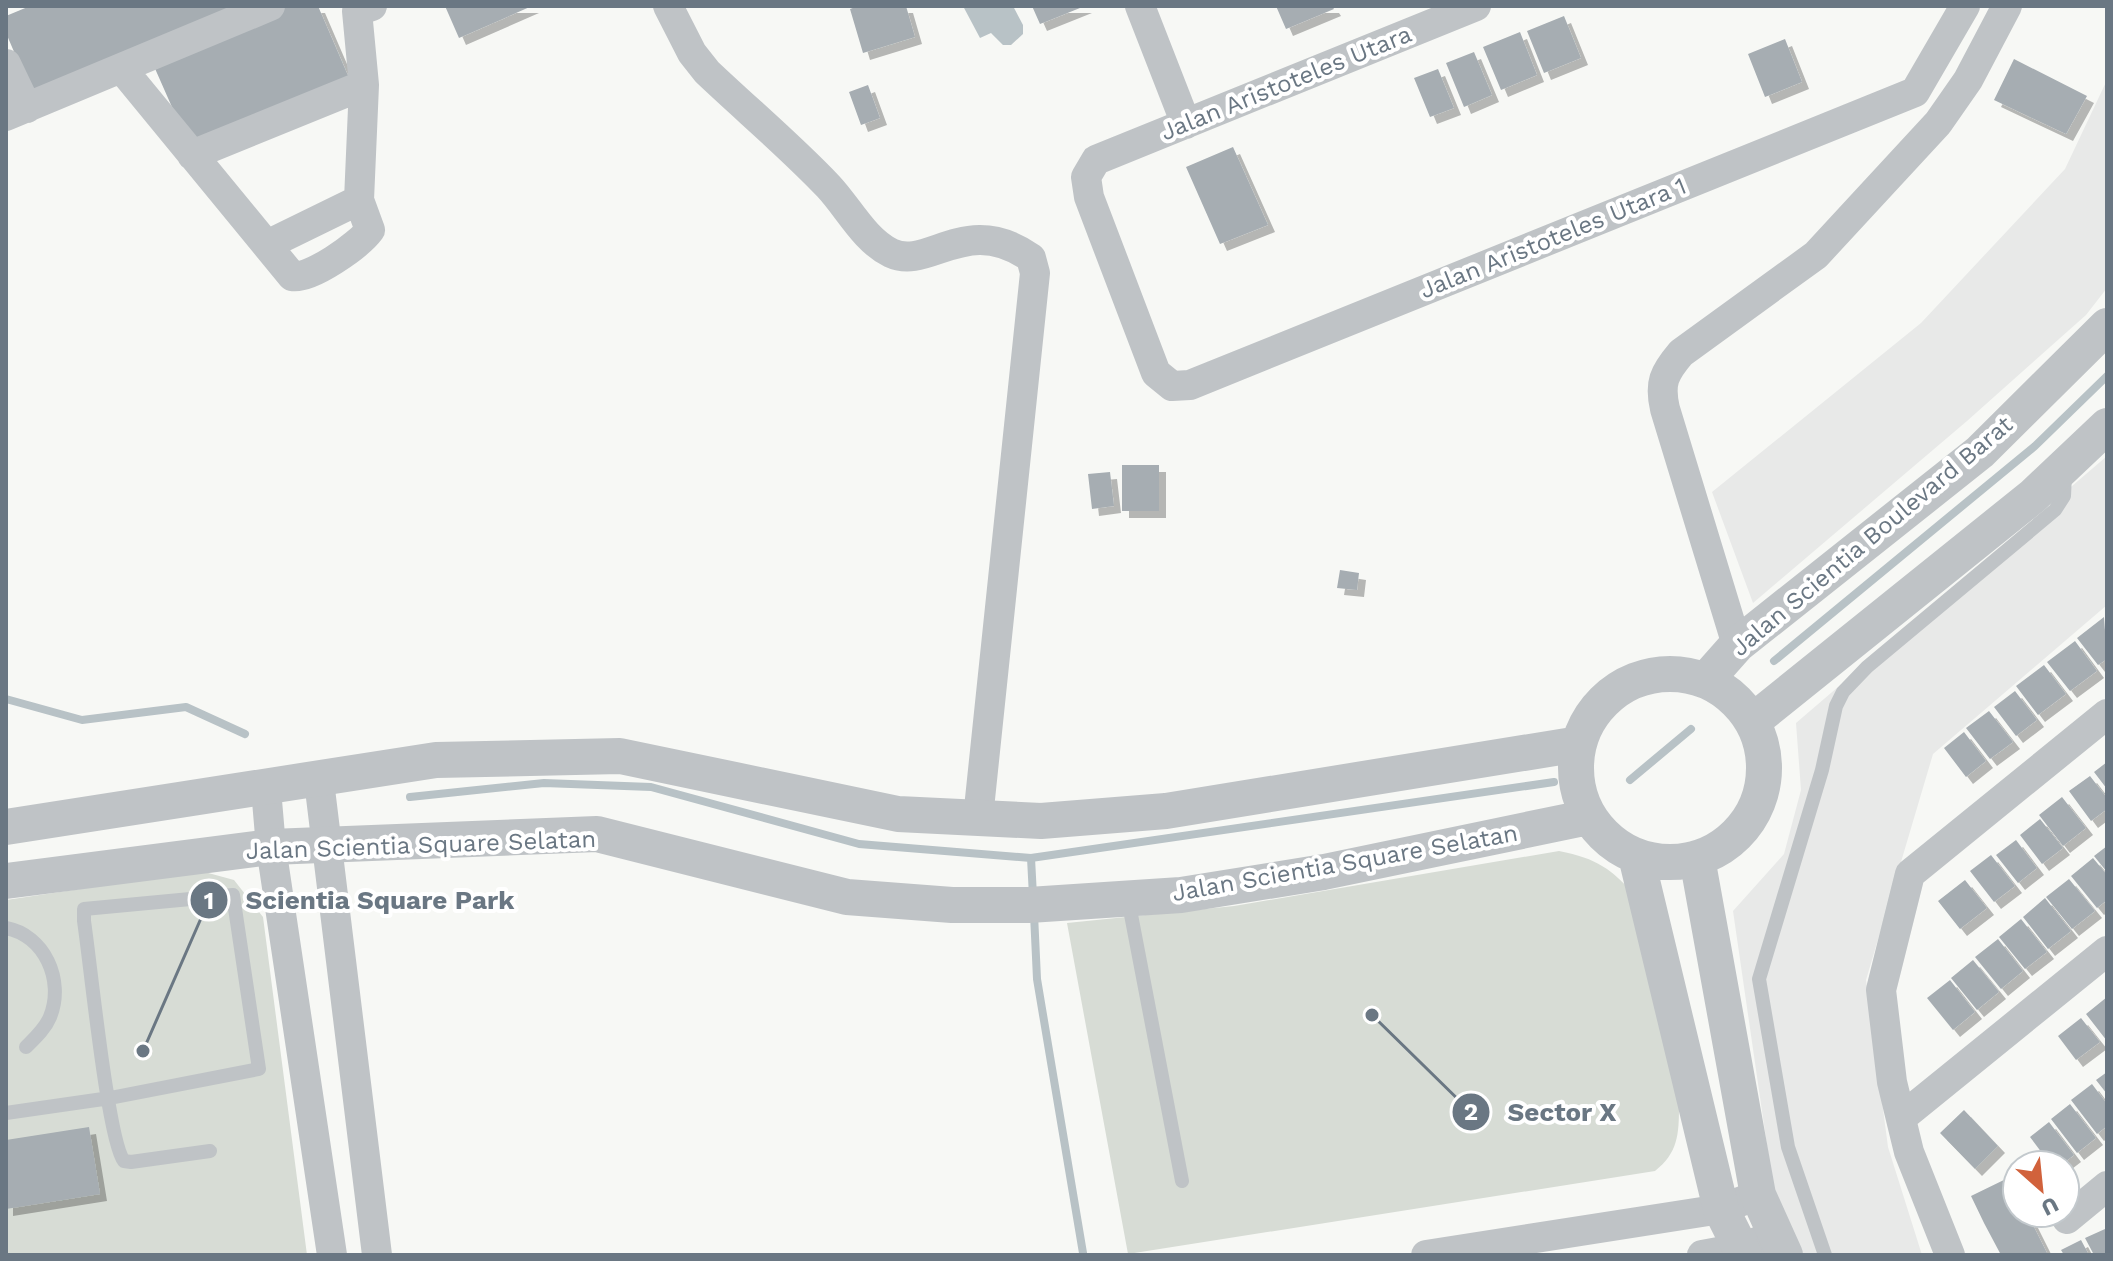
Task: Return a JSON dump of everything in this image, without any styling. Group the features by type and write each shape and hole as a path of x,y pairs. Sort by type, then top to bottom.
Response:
{"street":[{"path":"6,64 17,112 270,6"},
{"path":"668,6 692,53 707,72 829,187 875,242 893,255 910,255 990,238 1013,245 1031,258 1035,273 978,818"},
{"path":"1140,6 1186,124"},
{"name":"Jalan Aristoteles Utara","path":"1096,160 1476,6"},
{"path":"1938,123 1915,92 1965,6"},
{"path":"1737,645 1660,386 1666,372 1681,353 1816,255 1938,123 1968,80 2007,6"},
{"path":"122,69 269,244 292,276 305,276 365,236 370,223 359,200 364,85 361,8"},
{"path":"192,155 364,85"},
{"name":"Jalan Aristoteles Utara 1","path":"1096,160 1086,177 1089,197 1156,373 1172,386 1190,385 1915,92"},
{"path":"269,244 359,200"},
{"name":"Jalan Scientia Boulevard Barat","path":"1706,680 1737,645 1980,452 2107,326"},
{"path":"1753,721 2033,496 2107,427"},
{"path":"1675,673 1706,680 1733,696 1753,721 1763,747 1765,776 1758,803 1733,837 1697,858 1666,862 1636,856 1609,840 1589,817 1579,794 1576,769 1579,744 1591,715 1624,687 1643,677 1675,673"},
{"path":"1950,1255 1909,1152 1892,1082 1881,990 1910,874 2107,714"},
{"path":"6,827 319,781 436,760 620,756 898,814 1041,821 1166,811 1579,744"},
{"path":"319,781 377,1255"},
{"path":"266,789 271,847 332,1255"},
{"name":"Jalan Scientia Square Selatan","path":"6,881 83,890 271,847 597,834 847,897 952,905 1029,905 1181,895 1324,872 1589,817"},
{"path":"1636,856 1721,1209 1742,1252"},
{"path":"1697,858 1758,1195 1780,1245 1702,1255"},
{"path":"1901,1118 2107,951"},
{"path":"2081,1207 2107,1186"},
{"path":"1426,1255 1721,1209 1758,1195"}],"lane":[{"path":"1825,1255 1788,1147 1759,979 1822,770 1833,714 1843,692 1867,667 2055,510 2064,496 2064,466"},
{"path":"6,1113 110,1098 259,1069 233,895 83,890 110,1098 116,1148 124,1161 210,1151"},
{"path":"1128,899 1182,1181"},
{"path":"6,928 24,931 37,942 49,962 52,982 50,1017 26,1047"}],"shaded area":[{"path":"963,6 1013,6 1023,25 1023,34 1011,45 1003,45 991,33 980,38"},
{"path":"2107,80 2107,288 2086,315 1967,421 1753,603 1712,492 1921,323 2065,169"},
{"path":"2107,456 2107,605 1933,754 1866,980 1888,1147 1922,1255 1795,1255 1772,1180 1733,911 1784,854 1801,790 1796,723"},
{"path":"1559,851 1584,857 1602,866 1637,897 1679,1106 1676,1142 1663,1164 1655,1171 1128,1254 1067,923 1234,906"},
{"path":"201,871 234,880 263,917 307,1255 6,1255 6,900"}],"building":[{"path":"30,6 259,6 36,103 6,33 6,16"},
{"path":"285,6 318,6 349,78 190,148 153,64"},
{"path":"445,6 532,6 459,38"},
{"path":"858,6 906,6 915,37 863,53 850,9"},
{"path":"1032,6 1085,6 1040,24"},
{"path":"1276,6 1332,6 1334,9 1286,29"},
{"path":"1564,16 1581,58 1544,73 1527,31"},
{"path":"1520,32 1537,75 1501,90 1483,47"},
{"path":"1785,39 1802,82 1765,97 1748,54"},
{"path":"1474,52 1492,95 1464,107 1446,63"},
{"path":"2014,59 2087,96 2066,134 1994,100"},
{"path":"1438,69 1454,108 1430,117 1414,78"},
{"path":"868,85 880,118 861,125 849,92"},
{"path":"1233,147 1268,225 1220,244 1186,167"},
{"path":"1122,465 1159,465 1159,511 1122,511"},
{"path":"1110,472 1114,506 1092,509 1088,474"},
{"path":"1340,570 1359,573 1357,590 1337,588"},
{"path":"2104,617 2107,659 2098,665 2077,638"},
{"path":"2075,641 2097,671 2070,691 2047,662"},
{"path":"2044,665 2066,694 2038,715 2016,686"},
{"path":"2015,691 2037,720 2016,736 1994,707"},
{"path":"1989,711 2013,742 1990,759 1966,728"},
{"path":"1964,732 1986,761 1966,777 1944,748"},
{"path":"2107,762 2107,789 2094,772"},
{"path":"2090,776 2107,798 2107,809 2091,821 2069,791"},
{"path":"2062,797 2086,828 2063,846 2039,815"},
{"path":"2040,819 2063,848 2042,864 2020,835"},
{"path":"2016,840 2037,868 2018,883 1996,855"},
{"path":"2107,846 2107,872 2094,856"},
{"path":"1991,855 2015,886 1994,902 1970,871"},
{"path":"2093,858 2107,875 2107,900 2097,908 2071,876"},
{"path":"2069,879 2095,911 2072,929 2046,897"},
{"path":"1965,880 1987,908 1960,929 1938,901"},
{"path":"2045,898 2071,931 2048,949 2023,917"},
{"path":"2021,919 2047,952 2025,969 1999,937"},
{"path":"1998,939 2023,971 2001,989 1975,957"},
{"path":"1973,960 1999,992 1977,1010 1951,978"},
{"path":"1950,980 1975,1012 1953,1030 1927,998"},
{"path":"2107,997 2107,1041 2086,1014"},
{"path":"2081,1018 2100,1042 2076,1060 2058,1036"},
{"path":"2107,1072 2107,1094 2096,1080"},
{"path":"2092,1084 2107,1104 2107,1126 2097,1134 2071,1100"},
{"path":"2070,1104 2096,1138 2081,1150 2074,1149 2051,1119"},
{"path":"1964,1110 1998,1146 1975,1169 1940,1133"},
{"path":"2049,1122 2069,1149 2039,1149 2030,1137"},
{"path":"89,1127 100,1194 6,1209 6,1140"},
{"path":"2001,1181 2001,1229 2035,1229 2048,1255 2001,1255 1971,1196"},
{"path":"2105,1229 2107,1255 2094,1255 2085,1238"},
{"path":"2081,1240 2089,1255 2064,1255 2061,1250"}],"waterway":[{"path":"1774,661 2035,446 2107,376"},
{"path":"6,699 82,720 186,707 245,734"},
{"path":"1630,780 1691,729"},
{"path":"410,797 544,783 651,787 859,844 1031,858 1554,782"},
{"path":"1031,858 1033,896"},
{"path":"1034,914 1037,979 1083,1253"}],"place":[{"name":"Sector X","path":"1372,1015"},
{"name":"Scientia Square Park","path":"143,1051"}]}
